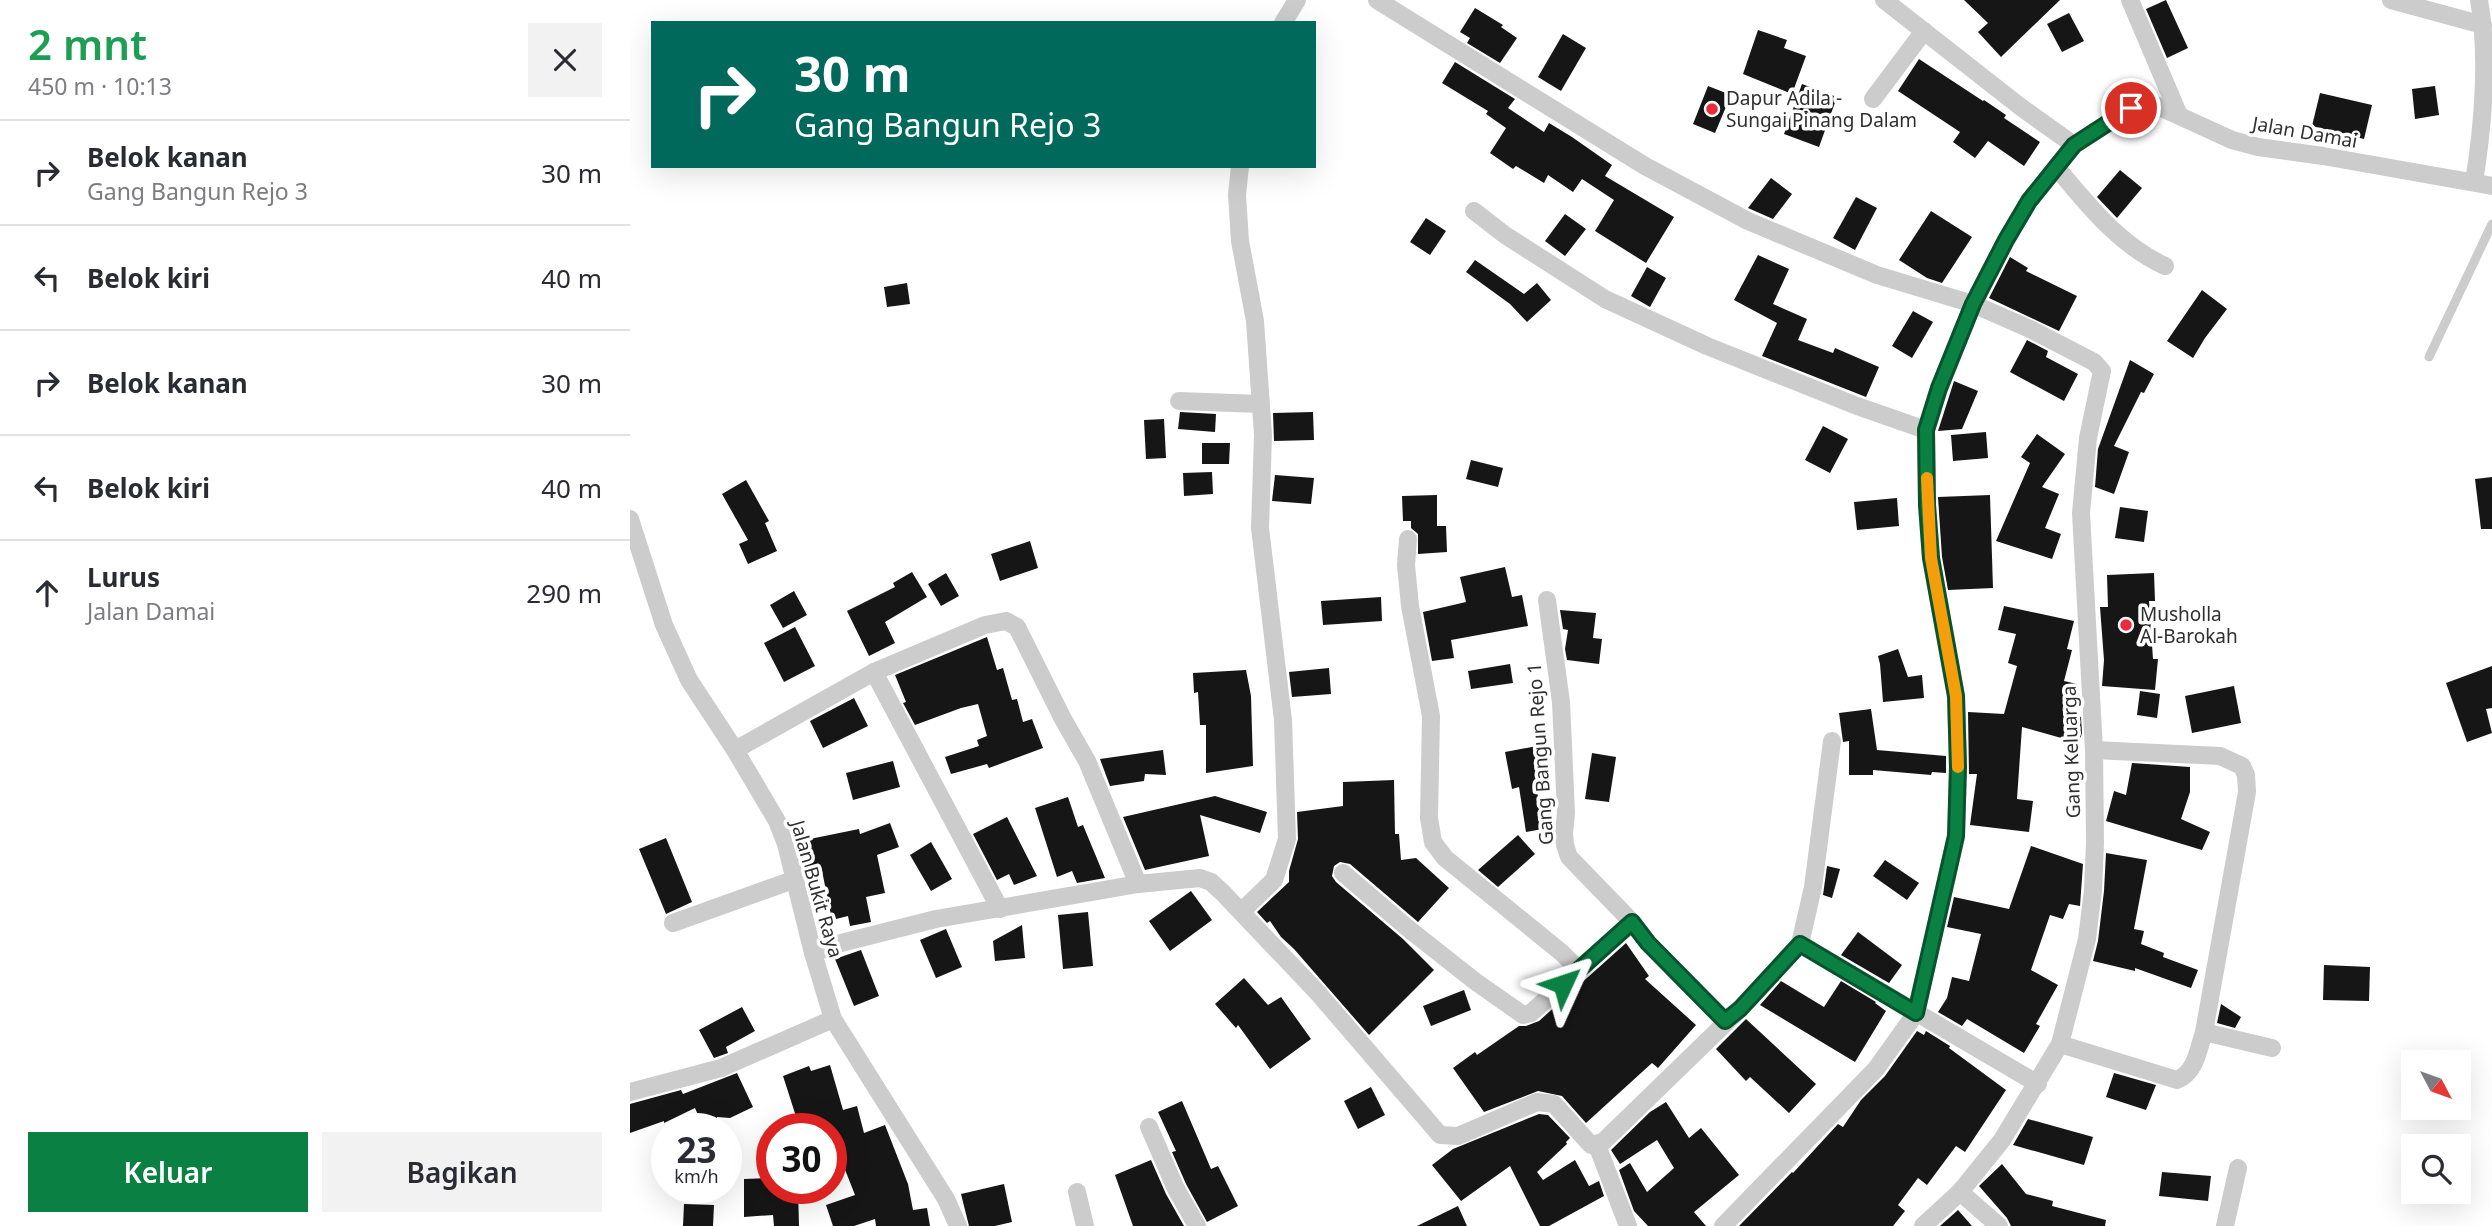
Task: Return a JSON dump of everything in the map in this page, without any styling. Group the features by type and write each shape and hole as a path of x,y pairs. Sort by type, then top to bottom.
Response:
{"street":[{"path":"1284,21 1297,0"},
{"path":"1377,0 1646,166 1748,221 1877,275 1973,304"},
{"path":"1884,0 2022,108 2074,145"},
{"path":"2130,0 2178,113"},
{"path":"2392,0 2483,25"},
{"path":"2479,0 2483,25 2479,152 2483,184"},
{"path":"1873,99 1924,31"},
{"name":"Jalan Damai","path":"1916,1013 1956,836 1958,767 1956,696 1931,558 1926,430 1939,388 1973,304 2029,201 2074,145 2144,103 2161,106 2232,140 2258,147 2483,184"},
{"path":"2056,167 2113,231 2144,257 2165,266"},
{"path":"1240,168 1237,195 1240,241 1255,321 1263,435 1260,528 1283,720 1287,839 1274,880 1241,912"},
{"path":"1474,212 1524,248 1605,299 1716,349 1857,406 1926,430"},
{"name":"Gang Keluarga","path":"1923,1226 1960,1192 2002,1139 2060,1044 2087,939 2093,890 2094,750 2081,513 2088,438 2102,371 2094,362 1973,304"},
{"path":"1179,401 1260,404"},
{"name":"Jalan Bukit Raya","path":"630,519 664,625 685,671 735,750 776,821 786,844 793,880 833,1019 946,1199 958,1226"},
{"path":"1408,539 1406,565 1410,607 1431,716 1429,818 1433,842 1455,867 1540,934 1579,970"},
{"name":"Gang Bangun Rejo 1","path":"1547,600 1562,702 1566,813 1564,845 1569,857 1725,1021"},
{"path":"735,750 874,672 985,625 1006,621 1017,627 1087,761 1138,884"},
{"path":"874,672 1000,909"},
{"path":"813,953 836,944 936,919 1138,884 1200,878 1210,882 1241,912 1318,993 1440,1135 1458,1136 1537,1102 1547,1101 1560,1110 1584,1139 1591,1145 1597,1145 1740,1009 1800,944 1813,887 1832,741"},
{"path":"2060,1044 2177,1080 2192,1069 2204,1032 2247,792 2246,775 2242,765 2220,756 2094,750"},
{"path":"1343,873 1410,930 1523,1015 1531,1013 1632,922"},
{"path":"674,923 793,880"},
{"path":"1800,944 2038,1084"},
{"path":"1723,1226 1876,1069 1916,1013"},
{"path":"630,1092 721,1068 833,1019"},
{"path":"2204,1032 2273,1048"},
{"path":"1149,1127 1176,1189 1197,1226"},
{"path":"1597,1145 1628,1226"},
{"path":"2225,1226 2238,1168"},
{"path":"1077,1192 1080,1225"},
{"path":"1960,1192 1999,1226"}],"lane":[{"path":"2429,357 2492,224"}],"building":[{"path":"1964,0 2060,0 2001,57 1978,32 1988,23"},
{"path":"2166,0 2188,48 2167,58 2146,9"},
{"path":"1475,8 1503,25 1501,27 1517,38 1500,63 1467,43 1470,38 1460,32"},
{"path":"2069,13 2084,41 2062,52 2047,24"},
{"path":"1758,30 1787,40 1784,48 1806,56 1792,94 1743,74"},
{"path":"1563,34 1586,48 1561,91 1538,77"},
{"path":"1919,59 2006,115 2004,118 2040,142 2024,166 1988,141 1975,158 1953,142 1960,132 1898,91"},
{"path":"1455,62 1515,99 1508,108 1544,132 1549,123 1572,137 1612,165 1605,176 1674,217 1646,263 1595,231 1614,200 1582,179 1573,192 1548,175 1544,183 1516,166 1513,169 1490,153 1506,128 1486,114 1488,111 1442,83"},
{"path":"1802,84 1837,97 1819,147 1784,134"},
{"name":"Dapur Adila - Sungai Pinang Dalam","path":"1708,86 1731,95 1715,133 1693,124"},
{"path":"2435,86 2439,115 2415,119 2412,89"},
{"path":"2320,93 2372,105 2364,139 2312,126"},
{"path":"2120,170 2142,188 2117,218 2097,197"},
{"path":"1771,178 1792,194 1773,219 1748,208"},
{"path":"1856,197 1877,208 1855,250 1833,238"},
{"path":"1931,211 1972,237 1942,283 1927,278 1899,260"},
{"path":"1565,214 1586,229 1565,256 1545,241"},
{"path":"1426,218 1446,231 1430,255 1410,242"},
{"path":"1758,255 1789,269 1773,304 1807,319 1798,340 1833,353 1835,348 1879,367 1866,397 1762,356 1777,323 1734,300"},
{"path":"2010,257 2028,268 2026,271 2077,296 2059,331 1989,298"},
{"path":"1475,260 1524,294 1537,283 1551,300 1527,322 1510,304 1466,272"},
{"path":"1647,267 1666,278 1650,307 1631,296"},
{"path":"907,283 910,304 887,307 884,287"},
{"path":"2202,290 2227,309 2193,358 2167,341"},
{"path":"1913,311 1933,322 1912,358 1892,346"},
{"path":"2027,340 2048,351 2046,357 2078,374 2064,401 2010,372"},
{"path":"2130,360 2154,374 2144,393 2141,392 2114,446 2129,452 2114,494 2095,487 2098,449"},
{"path":"1954,381 1978,391 1962,429 1938,431"},
{"path":"1180,412 1216,414 1215,432 1178,429"},
{"path":"1313,412 1314,440 1274,441 1273,413"},
{"path":"1164,419 1166,458 1146,459 1144,420"},
{"path":"1823,426 1848,439 1830,473 1805,460"},
{"path":"1986,432 1988,458 1953,461 1951,435"},
{"path":"2037,434 2065,454 2042,487 2059,494 2045,528 2061,534 2052,559 1996,541 2030,463 2021,457"},
{"path":"1202,443 1230,443 1229,464 1202,464"},
{"path":"1471,460 1503,468 1498,487 1466,479"},
{"path":"1212,472 1213,494 1184,496 1183,473"},
{"path":"1275,475 1314,478 1311,504 1272,501"},
{"path":"2492,477 2492,529 2481,529 2475,479"},
{"path":"746,480 769,521 765,523 777,551 748,564 739,544 748,540 722,494"},
{"path":"1437,495 1437,526 1446,526 1447,552 1418,554 1418,534 1411,528 1411,521 1403,521 1402,496"},
{"path":"1990,495 1993,588 1948,590 1942,557 1938,497"},
{"path":"1897,498 1899,526 1857,530 1854,502"},
{"path":"2120,507 2148,511 2144,542 2115,538"},
{"path":"1030,541 1038,568 1000,581 991,554"},
{"path":"1505,567 1512,597 1522,595 1528,626 1451,640 1454,658 1432,661 1423,612 1466,602 1460,577"},
{"path":"912,572 927,597 885,622 895,643 869,656 847,611 895,587 893,583"},
{"path":"946,573 959,596 941,606 928,584"},
{"path":"2154,573 2155,601 2149,601 2153,659 2158,659 2155,690 2102,686 2104,660 2100,607 2108,607 2107,575"},
{"path":"794,591 807,615 783,628 770,605"},
{"path":"1381,597 1382,621 1323,625 1321,601"},
{"path":"2004,606 2074,621 2067,649 2072,650 2064,681 2077,684 2069,714 2081,717 2082,733 2079,743 2022,727 2017,799 2033,801 2029,832 1970,825 1977,774 1969,774 1968,712 2004,714 2017,666 2008,663 2016,634 1998,630"},
{"path":"1560,610 1596,613 1593,638 1602,639 1599,664 1567,660 1565,649 1568,630 1563,629"},
{"path":"795,627 815,666 784,682 764,643"},
{"path":"987,637 997,670 1003,668 1012,700 1017,699 1023,722 1032,719 1043,748 989,768 987,764 951,774 945,757 979,746 977,740 987,736 978,704 915,725 903,703 906,702 895,675"},
{"path":"1898,649 1908,677 1922,675 1924,698 1883,702 1878,656"},
{"path":"1510,664 1513,683 1471,689 1468,671"},
{"path":"2492,666 2492,708 2486,709 2492,733 2467,742 2446,683"},
{"path":"1329,668 1331,694 1292,697 1289,672"},
{"path":"1246,670 1251,696 1253,766 1206,773 1206,725 1200,725 1198,692 1194,693 1193,673"},
{"path":"2234,686 2241,723 2192,733 2185,696"},
{"path":"2140,691 2160,694 2157,718 2137,715"},
{"path":"854,698 868,726 823,748 810,721"},
{"path":"1871,709 1877,750 1946,756 1946,773 1932,772 1931,775 1873,770 1873,775 1849,775 1849,741 1843,742 1839,713"},
{"path":"1537,746 1543,783 1536,784 1543,829 1526,832 1519,787 1512,789 1505,752"},
{"path":"1163,750 1166,775 1145,774 1144,781 1110,786 1100,759"},
{"path":"1592,753 1616,757 1609,802 1585,799"},
{"path":"893,761 900,787 853,800 846,773"},
{"path":"2132,763 2190,767 2190,792 2181,819 2210,832 2202,850 2106,821 2114,791 2126,795"},
{"path":"1394,780 1395,834 1399,834 1401,860 1416,858 1449,888 1418,922 1350,864 1340,862 1334,866 1332,876 1336,882 1403,939 1434,970 1369,1035 1281,937 1270,921 1267,923 1257,912 1289,882 1289,871 1298,839 1297,812 1343,806 1343,782"},
{"path":"1215,796 1267,812 1260,833 1200,815 1209,856 1145,870 1123,817"},
{"path":"1068,797 1078,827 1083,825 1105,878 1077,883 1072,871 1057,877 1035,808"},
{"path":"1007,817 1037,876 1014,885 1009,874 997,880 973,834"},
{"path":"890,823 899,847 877,855 885,893 866,897 871,922 850,926 848,916 832,920 821,866 805,869 800,841 859,829 860,834"},
{"path":"1518,835 1535,854 1498,887 1478,870"},
{"path":"666,838 692,902 666,914 639,849"},
{"path":"931,842 952,879 931,891 910,855"},
{"path":"2031,846 2083,864 2080,906 2069,904 2063,919 2050,915 2031,970 2058,985 2036,1024 2040,1026 2024,1053 1967,1019 1962,1026 1938,1012 1947,998 1952,977 1969,981 1981,934 1947,927 1954,897 2009,909"},
{"path":"2106,853 2147,860 2134,929 2144,931 2141,944 2164,953 2163,957 2198,970 2191,988 2135,968 2135,971 2093,961 2098,941"},
{"path":"1885,860 1919,883 1907,900 1873,876"},
{"path":"1827,866 1840,869 1832,898 1823,895"},
{"path":"1191,891 1212,920 1170,951 1149,921"},
{"path":"1088,912 1093,966 1063,969 1058,915"},
{"path":"1022,925 1025,958 995,961 993,941"},
{"path":"946,929 962,967 936,978 920,940"},
{"path":"1858,932 1902,965 1889,983 1841,955"},
{"path":"1626,943 1649,976 1645,979 1696,1025 1658,1068 1652,1063 1586,1123 1562,1096 1538,1091 1484,1112 1453,1068 1519,1026 1539,1021"},
{"path":"861,950 879,996 854,1006 835,959"},
{"path":"2324,965 2370,967 2369,1001 2323,1000"},
{"path":"1244,978 1268,1005 1281,997 1311,1039 1270,1069 1238,1025 1236,1028 1215,1004"},
{"path":"1781,981 1824,1007 1841,981 1886,1011 1855,1062 1760,1005"},
{"path":"1464,990 1471,1010 1431,1026 1423,1006"},
{"path":"2221,1004 2241,1017 2235,1028 2217,1023"},
{"path":"742,1007 755,1031 726,1047 728,1053 714,1058 699,1030"},
{"path":"1746,1019 1816,1084 1789,1113 1750,1077 1746,1081 1716,1049"},
{"path":"1917,1031 1924,1035 1926,1031 1950,1046 1949,1048 2006,1090 1965,1152 1956,1146 1927,1185 1918,1178 1898,1205 1905,1211 1893,1226 1739,1226 1838,1124 1843,1127 1861,1100 1885,1076"},
{"path":"830,1065 843,1110 857,1106 864,1133 885,1125 908,1184 913,1210 927,1208 930,1226 876,1226 875,1219 854,1226 833,1226 826,1205 847,1204 847,1198 855,1195 847,1175 847,1113 795,1113 783,1076 809,1066 811,1071"},
{"path":"737,1073 753,1107 740,1113 697,1113 695,1108 685,1113 651,1113 651,1126 630,1133 630,1104 681,1090 683,1094"},
{"path":"2114,1073 2156,1085 2146,1110 2106,1097"},
{"path":"1371,1087 1385,1115 1358,1129 1344,1101"},
{"path":"1182,1101 1211,1169 1218,1166 1238,1206 1207,1222 1186,1184 1172,1152 1176,1151 1158,1112"},
{"path":"1666,1102 1689,1138 1701,1128 1739,1175 1694,1212 1706,1226 1648,1226 1634,1211 1619,1170 1630,1163 1647,1192 1674,1168 1657,1140 1620,1164 1611,1150 1650,1112"},
{"path":"1539,1114 1548,1115 1570,1138 1537,1172 1543,1180 1575,1160 1589,1186 1599,1181 1604,1196 1549,1226 1540,1226 1510,1166 1461,1201 1432,1165 1453,1149"},
{"path":"2028,1119 2093,1137 2084,1165 2013,1145"},
{"path":"1151,1160 1184,1226 1133,1226 1115,1175"},
{"path":"2002,1164 2026,1194 2053,1201 2052,1206 2106,1220 2105,1226 2011,1226 1979,1186"},
{"path":"2162,1172 2211,1176 2208,1201 2159,1196"},
{"path":"756,1178 756,1204 798,1204 799,1226 774,1226 773,1215 744,1217 744,1179"},
{"path":"1004,1184 1012,1222 995,1226 969,1226 961,1194"},
{"path":"684,1204 714,1205 713,1226 683,1226"},
{"path":"1458,1206 1467,1226 1417,1226"},
{"path":"1958,1210 1972,1226 1940,1226"}],"slow traffic":[{"path":"1927,478 1931,558 1956,696 1958,767"}],"place":[{"name":"Dapur Adila - Sungai Pinang Dalam","path":"1712,109"},
{"name":"Musholla Al-Barokah","path":"2126,625"}],"route":[{"path":"1563,984 1632,922 1648,943 1725,1021 1740,1009 1800,944 1916,1013 1956,836 1958,767 1956,696 1931,558 1926,430 1939,388 1973,304 2029,201 2074,145 2131,108"}]}
